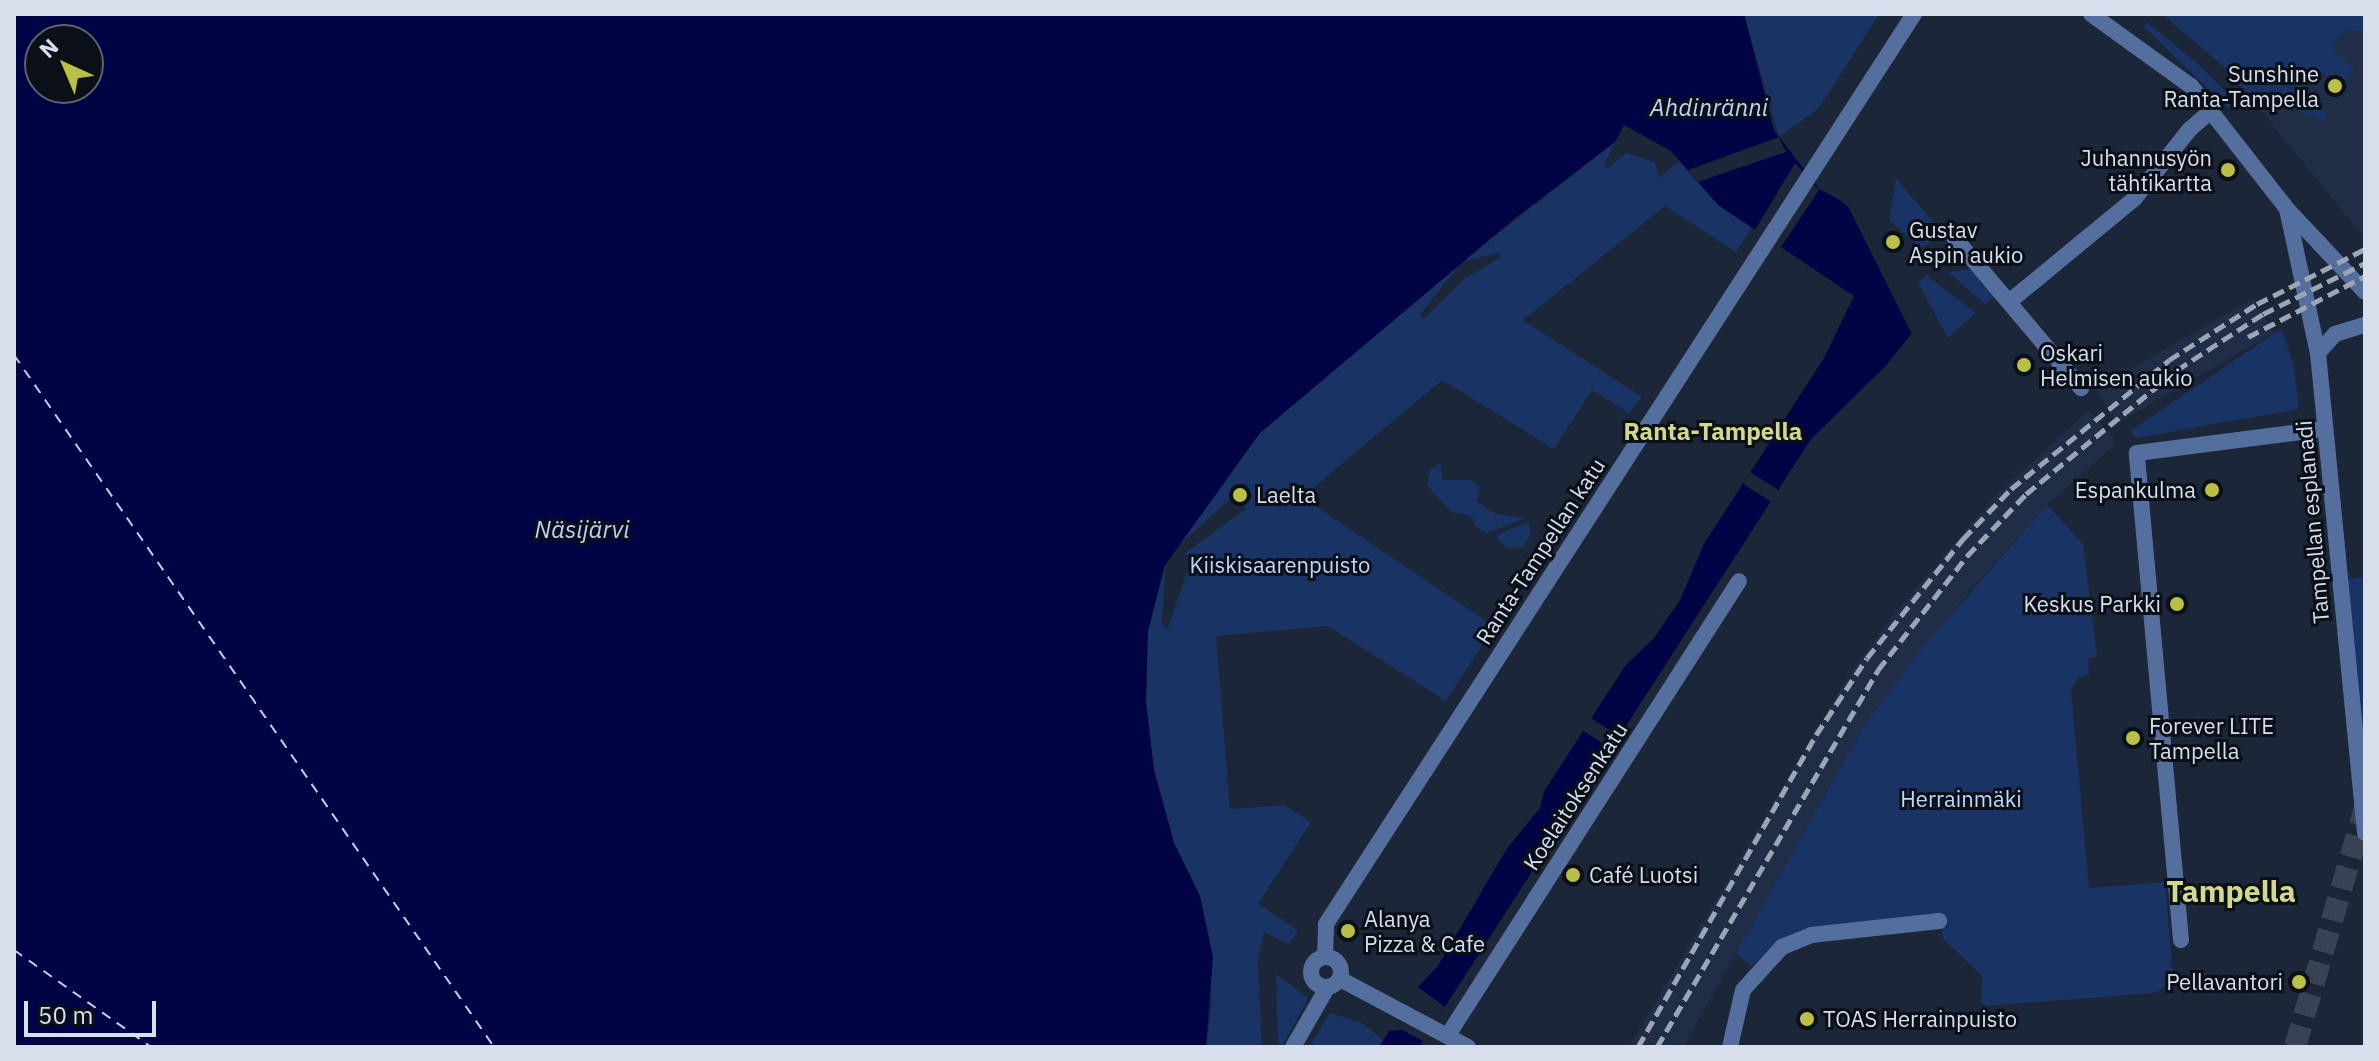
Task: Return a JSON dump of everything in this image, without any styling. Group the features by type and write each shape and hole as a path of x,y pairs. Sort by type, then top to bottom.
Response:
{"street":[{"name":"Ranta-Tampellan katu","path":"1333,983 1310,973 1317,959 1325,956 1326,924 1768,238 1808,177 1853,119 1914,14"},
{"name":"Tampellan esplanadi","path":"2091,14 2162,62 2212,110 2287,209 2365,292"},
{"path":"2009,302 2135,198 2189,130 2212,110"},
{"name":"Tampellan esplanadi","path":"2287,209 2318,353 2317,431 2365,833"},
{"path":"1953,236 2081,388"},
{"path":"2318,353 2335,334 2365,325"},
{"path":"2181,940 2137,453 2317,431"},
{"name":"Koelaitoksenkatu","path":"1448,1035 1739,581"},
{"path":"1730,1047 1743,990 1782,947 1811,935 1939,921"},
{"path":"1293,1047 1333,983 1338,963 1325,956"},
{"path":"1333,983 1403,1010 1468,1047"}],"shaded area":[{"path":"2331,14 2365,18 2365,239 2250,97"},
{"path":"2254,298 2274,333 2116,424 2096,389"},
{"path":"2089,410 2117,443 2047,505 1968,593 1864,726 1683,1047 1629,1047 1845,681 1893,615 1993,498"}],"green space":[{"path":"1744,14 1879,14 1819,108 1779,137"},
{"path":"2162,14 2365,14 2365,32 2346,29 2334,43 2336,54 2354,68 2348,81 2321,73 2304,89 2306,102 2327,113 2323,122 2278,101 2263,113 2224,67"},
{"path":"2147,22 2198,64 2235,101 2228,108 2144,27"},
{"name":"Kiiskisaarenpuisto","path":"1615,142 1604,165 1607,169 1626,153 1655,162 1659,178 1679,161 1718,205 1752,227 1736,252 1665,206 1523,320 1642,397 1629,413 1592,390 1554,449 1442,380 1302,497 1494,626 1446,701 1328,626 1216,636 1230,809 1284,805 1311,822 1258,904 1298,930 1289,944 1264,932 1258,960 1262,1047 1206,1047 1212,1003 1200,896 1174,843 1154,770 1146,702 1148,631 1165,565 1162,622 1167,631 1191,560 1185,553 1246,509 1237,497 1227,502 1173,550 1260,433 1459,265 1420,315 1424,319 1464,279 1501,257 1498,253 1462,262"},
{"path":"1896,178 1944,235 1921,248 1889,220"},
{"path":"1972,269 1995,296 1985,304 1948,272"},
{"path":"1926,275 1976,313 1948,338 1918,283"},
{"path":"2281,329 2293,362 2299,409 2136,438 2130,431"},
{"path":"1440,463 1443,480 1471,480 1480,487 1477,502 1496,514 1526,518 1487,533 1475,526 1472,516 1451,512 1427,485 1430,470"},
{"name":"Herrainmäki","path":"2047,505 2083,544 2097,656 2088,658 2089,674 2078,678 2071,690 2089,888 2165,882 2173,980 2155,993 1986,1006 1981,1001 1982,976 1943,939 1940,918 1793,935 1751,966 1736,953 1864,726 1922,648"},
{"path":"1529,523 1531,535 1522,547 1508,548 1499,541 1497,536"},
{"path":"2365,577 2365,764 2347,579"},
{"path":"1276,974 1308,998 1282,1047 1278,1047"},
{"path":"1330,1013 1362,1023 1383,1040 1379,1047 1309,1047"}],"water":[{"name":"Näsijärvi","path":"14,14 1744,14 1774,130 1819,189 1847,204 1912,334 1903,349 1811,439 1419,1047 1379,1047 1824,358 1854,296 1718,205 1671,151 1624,125 1615,142 1514,219 1260,433 1165,565 1148,631 1146,702 1154,770 1174,843 1200,896 1213,957 1206,1047 14,1047"}],"pier":[{"path":"1779,137 1786,152 1698,182 1688,170"},
{"path":"1795,163 1819,190 1781,247 1755,230"},
{"path":"1825,184 1851,202 1916,333 1913,344 1848,413 1912,333 1850,208 1822,187"},
{"path":"1750,472 1779,490 1771,502 1743,484"},
{"path":"1705,542 1680,600 1654,638 1624,667"},
{"path":"1591,718 1620,737 1612,750 1583,731"},
{"path":"1544,791 1540,808 1506,850 1438,966 1418,987 1445,1007 1423,1041 1402,1030 1389,1031 1424,970"}],"ferry route":[{"path":"14,355 494,1047"},
{"path":"14,950 151,1047"}],"tunnel":[{"path":"2295,1047 2365,807"}],"railway":[{"path":"1638,1047 1816,735 1867,658 1963,539 2011,489 2169,360 2257,304 2365,249"},
{"path":"1657,1047 1878,670 1967,556 2026,494 2177,370 2263,314 2365,263"},
{"path":"2248,337 2365,276"}],"place":[{"name":"Sunshine Ranta-Tampella","path":"2335,86"},
{"name":"Juhannusyön tähtikartta","path":"2228,170"},
{"name":"Gustav Aspin aukio","path":"1893,242"},
{"name":"Oskari Helmisen aukio","path":"2024,365"},
{"name":"Espankulma","path":"2212,490"},
{"name":"Laelta","path":"1240,495"},
{"name":"Keskus Parkki","path":"2177,604"},
{"name":"Forever LITE Tampella","path":"2133,738"},
{"name":"Café Luotsi","path":"1573,875"},
{"name":"Alanya Pizza & Cafe","path":"1348,931"},
{"name":"Pellavantori","path":"2299,982"},
{"name":"TOAS Herrainpuisto","path":"1807,1019"}],"district":[{"name":"Ranta-Tampella","path":"1713,432"},
{"name":"Tampella","path":"2231,891"}],"water label":[{"name":"Ahdinränni","path":"1709,108"}]}
